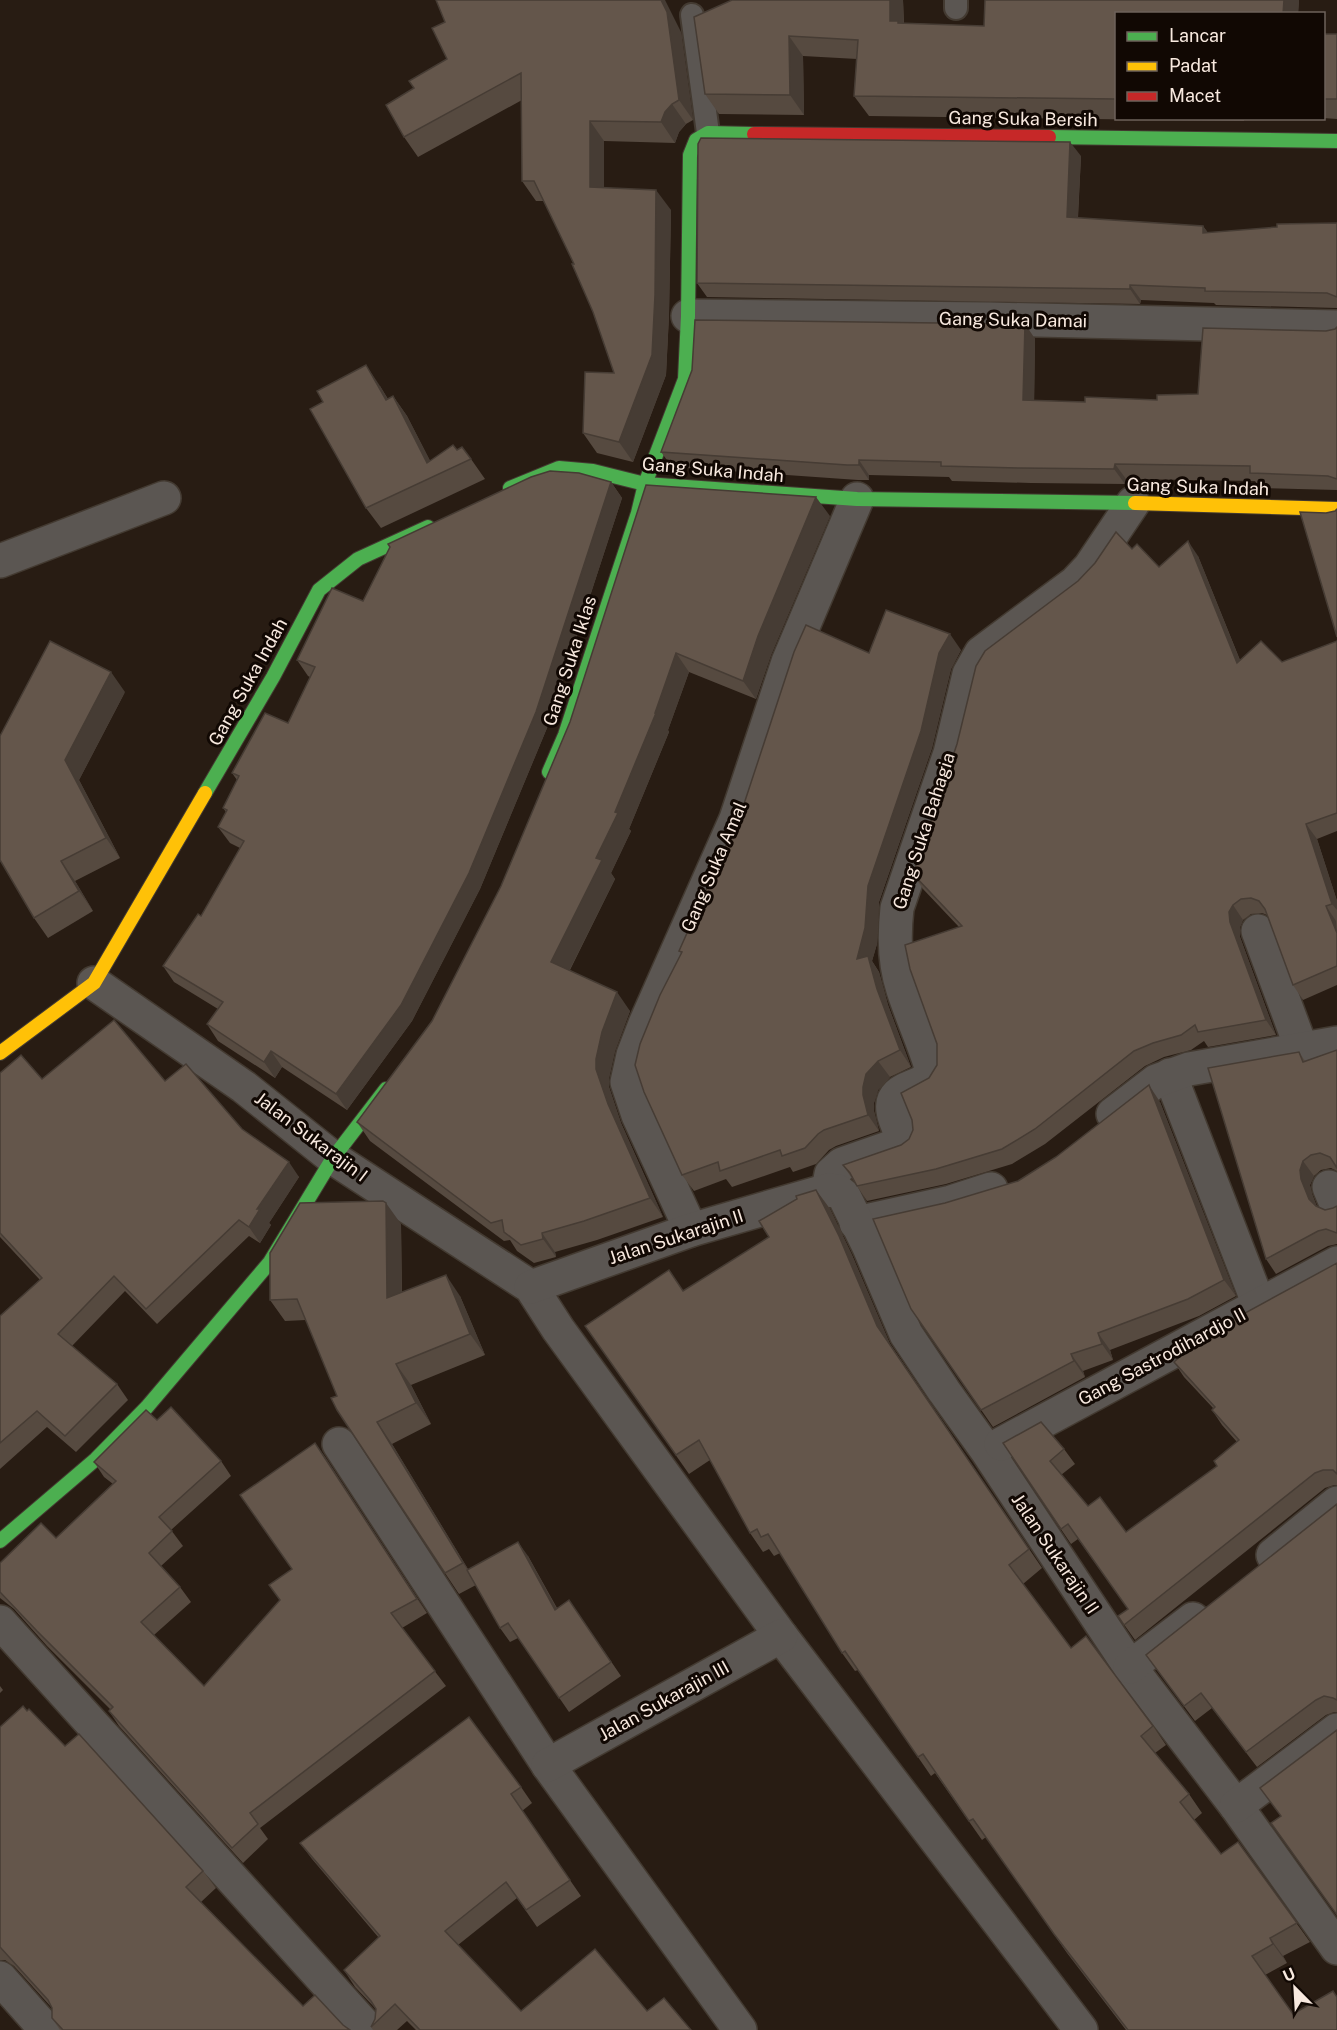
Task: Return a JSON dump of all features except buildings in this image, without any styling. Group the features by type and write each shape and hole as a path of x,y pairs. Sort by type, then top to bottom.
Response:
{"street":[{"name":"Gang Suka Bersih","path":"708,133 1337,141"},
{"name":"Gang Suka Iklas","path":"542,789 565,735 638,513 645,484 685,379 690,155 696,141 708,133"},
{"name":"Gang Suka Damai","path":"688,316 990,319 1337,327"},
{"name":"Gang Suka Indah","path":"494,496 559,468 593,471 645,484 857,499 1337,509"},
{"path":"0,561 164,498"},
{"name":"Gang Suka Amal","path":"691,1230 638,1115 627,1082 633,1054 736,819 788,662 857,499"},
{"name":"Gang Suka Bahagia","path":"828,1190 831,1174 842,1164 905,1142 893,1112 894,1100 905,1088 930,1075 928,1059 902,990 896,952 897,908 950,753 969,674 981,652 1075,583 1090,567 1134,503"},
{"name":"Gang Suka Indah","path":"94,983 273,677 319,590 358,559 442,520"},
{"path":"1258,931 1302,1050"},
{"path":"0,1053 94,983"},
{"name":"Jalan Sukarajin I","path":"94,983 244,1087 333,1158 531,1287"},
{"path":"1092,1131 1156,1081 1189,1068 1337,1043"},
{"path":"1170,1075 1259,1305"},
{"path":"0,1541 96,1459 147,1407 270,1262 333,1158 395,1076"},
{"path":"856,1223 951,1202 1020,1181"},
{"name":"Jalan Sukarajin II","path":"531,1287 691,1230 828,1190 838,1191 844,1196 906,1334 987,1451 1130,1667 1236,1806 1337,1948"},
{"name":"Gang Sastrodihardjo II","path":"987,1451 1337,1263"},
{"path":"531,1287 558,1329 780,1636 1081,2030"},
{"path":"339,1444 548,1765 740,2030"},
{"path":"1254,1570 1337,1503"},
{"path":"1130,1667 1219,1598"},
{"path":"0,1622 369,2030"},
{"name":"Jalan Sukarajin III","path":"548,1765 780,1636"},
{"path":"1236,1806 1337,1730"},
{"path":"0,1978 46,2030"},
{"path":"0,2008 21,2030"}],"lane":[{"path":"692,15 708,133"}],"traffic: fast":[{"path":"549,772 565,735 638,513 645,484 685,379 690,155 696,140 708,133 754,134"},
{"path":"1049,137 1337,141"},
{"path":"510,488 559,468 593,471 645,484 857,499 1135,503"},
{"path":"205,793 273,677 319,590 358,559 428,527"},
{"path":"0,1541 96,1459 147,1407 270,1262 333,1158 386,1089"}],"traffic: slow":[{"path":"1135,503 1337,509"},
{"path":"0,1053 94,983 205,793"}],"traffic: jam":[{"path":"754,134 1049,137"}]}
